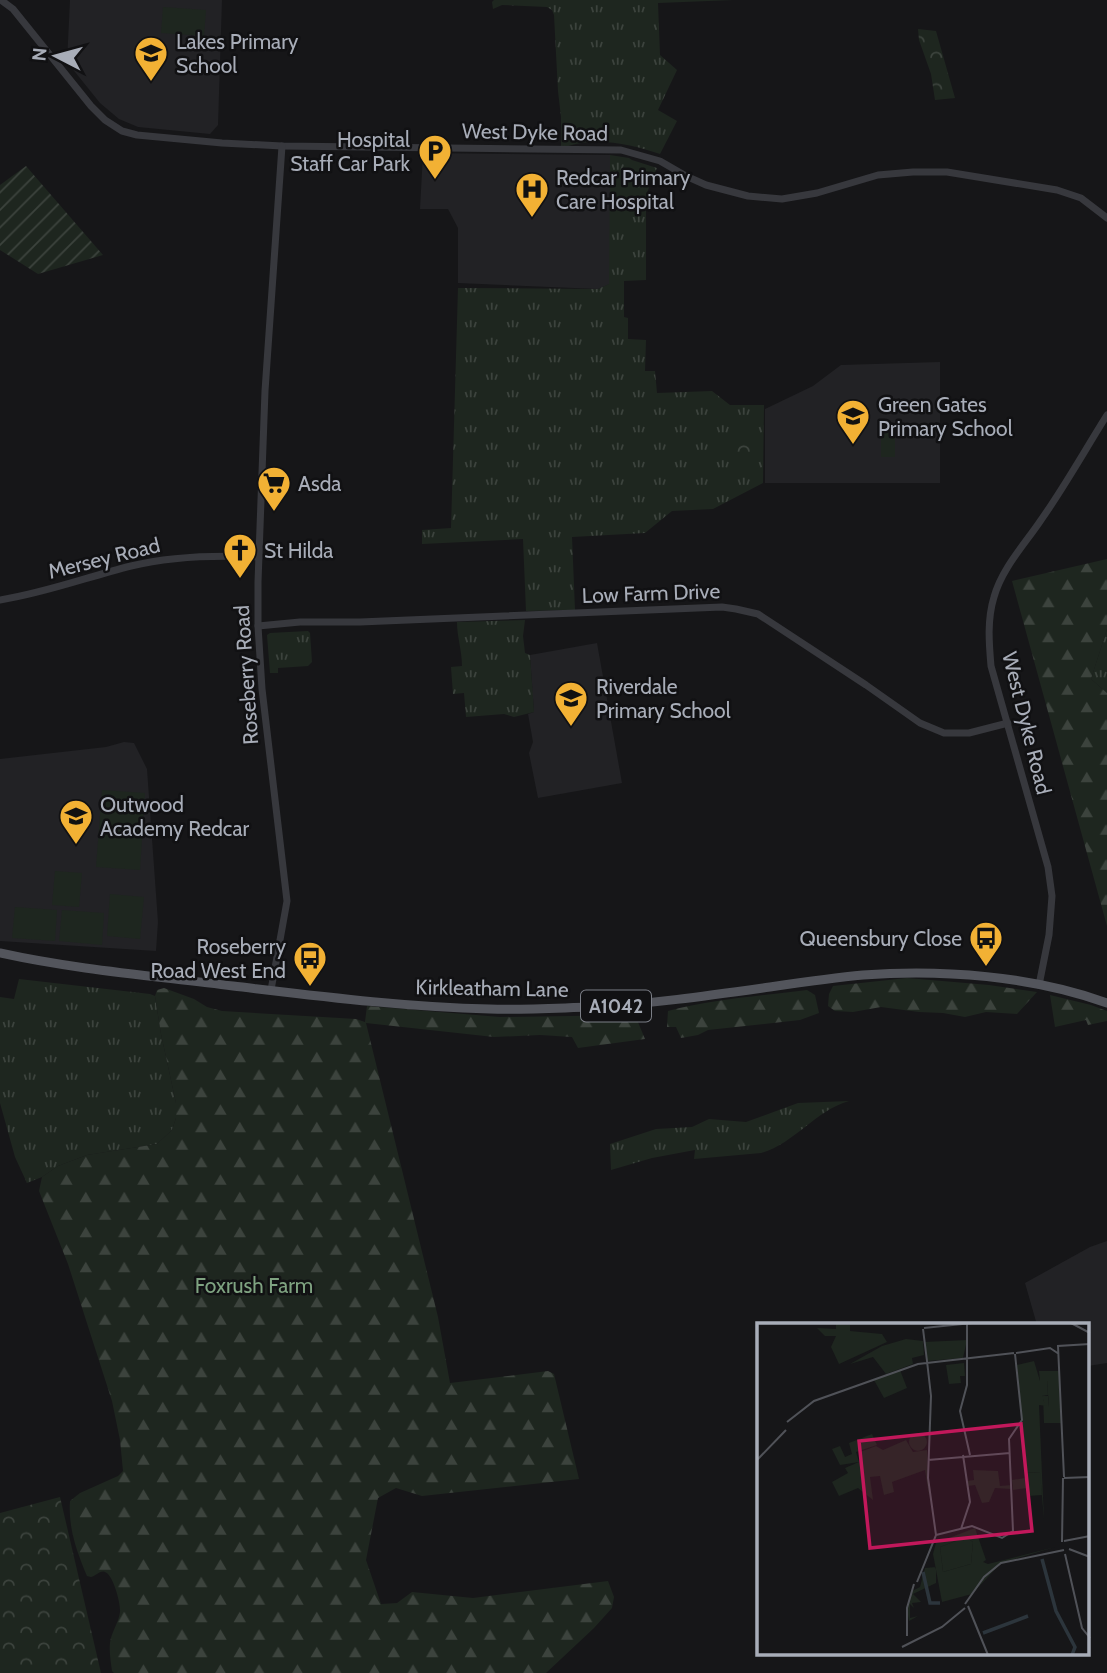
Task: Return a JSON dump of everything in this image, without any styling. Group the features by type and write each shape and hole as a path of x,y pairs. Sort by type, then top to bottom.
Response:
{"main road":[{"name":"Kirkleatham Lane","path":"0,953 89,969 271,990 403,1004 491,1009 628,1005 864,975 941,974 1039,985 1107,1003"}],"street":[{"name":"West Dyke Road","path":"1,0 12,9 105,120 122,131 137,135 282,146 621,150 660,161 706,186 748,196 782,199 884,174 956,173 1057,190 1082,198 1107,218"},
{"name":"Roseberry Road","path":"271,990 286,901 266,733 258,626 265,391 282,146"},
{"name":"West Dyke Road","path":"1039,985 1049,934 1052,896 1048,867 991,666 988,634 994,596 1000,581 1107,415"},
{"name":"Mersey Road","path":"0,600 37,593 134,565 185,558 259,557"},
{"name":"Low Farm Drive","path":"258,626 300,622 360,622 722,607 758,614 920,723 940,732 969,733 1007,723"}],"shaded area":[{"name":"Lakes Primary School","path":"70,0 222,0 218,125 210,134 138,127 119,119 100,103 67,62"},
{"name":"Redcar Primary Care Hospital","path":"423,153 610,155 610,284 598,289 458,283 458,228 448,209 420,209"},
{"name":"Green Gates Primary School","path":"940,362 940,483 765,483 765,409 813,386 841,365"},
{"name":"Riverdale Primary School","path":"597,643 622,783 538,798 529,753 533,742 528,714 534,712 530,655"},
{"name":"Outwood Academy Redcar","path":"124,742 134,743 147,769 158,922 156,951 0,941 0,759 106,747"},
{"path":"1107,1241 1107,1363 1090,1366 1090,1323 1036,1323 1025,1283 1090,1247"}],"green space":[{"path":"494,0 733,0 658,3 660,55 677,70 658,110 677,121 660,154 610,142 585,142 561,149 552,10 547,7 502,5 493,9"},
{"path":"163,7 206,10 204,36 161,33"},
{"path":"918,29 936,31 955,98 935,100 931,74"},
{"path":"610,155 629,158 657,168 646,195 646,280 624,281 624,317 628,318 628,339 646,340 645,371 655,371 657,393 712,391 730,405 764,405 763,483 713,509 672,511 645,533 572,537 575,610 526,611 523,539 422,544 422,530 451,528 458,288 598,289 609,284"},
{"path":"26,166 103,255 38,274 0,250 0,185"},
{"path":"895,430 895,457 881,457 881,431"},
{"path":"755,436 755,455 726,454 727,438"},
{"path":"1107,559 1107,629 1091,679 1107,693 1107,926 1012,581"},
{"path":"525,620 523,636 525,653 530,655 534,712 514,717 504,714 466,717 464,693 453,694 451,667 462,666 457,622"},
{"path":"1107,629 1107,693 1091,679"},
{"path":"308,631 312,662 308,666 278,668 278,673 270,673 267,635"},
{"path":"102,790 145,793 140,870 96,867"},
{"path":"55,871 82,873 79,907 52,905"},
{"path":"110,894 144,897 140,939 107,936"},
{"path":"15,907 57,910 55,941 12,938"},
{"path":"62,910 104,913 102,945 59,941"},
{"path":"907,978 1037,992 1017,1014 986,1012 965,1017 881,1007 853,1012 835,1011 828,1006 833,986"},
{"path":"19,979 155,996 176,1103 176,1118 172,1130 157,1144 87,1155 58,1166 27,1183 15,1157 0,1103 0,997 14,999"},
{"name":"Foxrush Farm","path":"164,988 222,1011 356,1019 365,1022 367,1006 500,1017 635,1015 645,1039 578,1048 572,1037 494,1037 366,1023 438,1317 450,1383 548,1371 554,1374 579,1479 422,1496 396,1488 378,1498 366,1560 381,1604 397,1603 412,1592 473,1598 608,1581 614,1597 612,1608 546,1673 112,1671 110,1643 120,1612 118,1596 108,1574 100,1572 91,1577 87,1576 72,1530 70,1501 123,1471 120,1440 112,1401 68,1264 39,1191 42,1177 58,1166 87,1155 157,1144 172,1130 176,1118 176,1103 155,996 157,990"},
{"path":"807,990 815,995 819,1013 800,1020 708,1030 681,1038 676,1027 667,1027 668,1011 720,1001"},
{"path":"1050,995 1107,1011 1107,1021 1088,1025 1086,1020 1055,1027"},
{"path":"849,1101 837,1105 773,1149 761,1153 694,1159 695,1150 652,1158 611,1170 610,1144 656,1129 692,1127 709,1119 746,1122 798,1103"},
{"path":"60,1497 101,1673 0,1673 0,1513"}],"place":[{"name":"Lakes Primary School","path":"151,83"},
{"name":"Hospital Staff Car Park","path":"435,181"},
{"name":"Redcar Primary Care Hospital","path":"532,219"},
{"name":"Green Gates Primary School","path":"853,446"},
{"name":"Asda","path":"274,513"},
{"name":"St Hilda","path":"240,580"},
{"name":"Riverdale Primary School","path":"571,728"},
{"name":"Outwood Academy Redcar","path":"76,846"},
{"name":"Queensbury Close","path":"986,968"},
{"name":"Roseberry Road West End","path":"310,988"}]}
